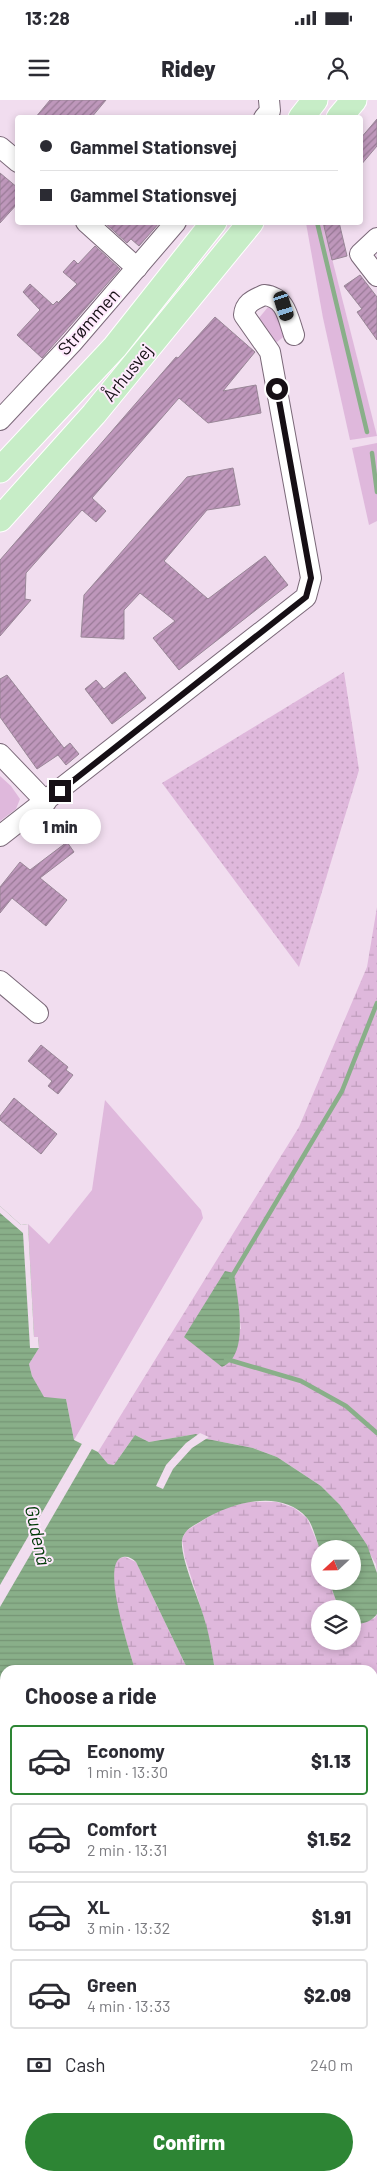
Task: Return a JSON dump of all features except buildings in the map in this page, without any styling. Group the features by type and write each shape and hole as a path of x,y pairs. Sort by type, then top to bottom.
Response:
{"main road":[{"path":"303,115 315,100"},
{"path":"342,115 354,100"},
{"name":"Århusvej","path":"0,470 114,347 212,225"},
{"name":"Århusvej","path":"0,519 94,414 249,225"}],"street":[{"path":"267,115 270,111 269,100"},
{"path":"0,146 15,159"},
{"path":"89,225 137,268"},
{"name":"Strømmen","path":"0,420 173,225"},
{"path":"377,238 360,254 377,276"},
{"path":"0,836 46,802 306,597 311,578 270,352 244,315 245,308 249,302 264,295 278,299 284,306 294,335"},
{"path":"0,754 46,802"},
{"path":"0,981 38,1013"}],"green space":[{"path":"306,225 324,225 377,436 350,440 323,318"},
{"path":"268,307 274,308 287,334 277,342 270,338 259,322 259,318"},
{"path":"377,443 377,521 369,525 352,448"},
{"path":"344,672 359,770 299,967 162,783"},
{"path":"0,776 11,786 20,799 16,809 0,821"},
{"path":"377,907 377,1573 376,1564 340,1505 321,1486 277,1457 253,1448 207,1439 196,1434 149,1442 135,1435 114,1465 108,1464 98,1452 299,1127 367,967","holes":["234,1274 241,1329 184,1337"]},
{"path":"105,1100 201,1210 203,1218 74,1440 66,1399 44,1398 32,1376 29,1364 39,1348 34,1338 28,1224 49,1244 92,1190"},
{"path":"248,1502 277,1502 294,1508 307,1518 316,1540 311,1540 311,1590 332,1590 336,1600 311,1600 311,1650 361,1650 361,1621 375,1618 377,1614 377,1665 214,1665 205,1621 185,1558 182,1539 186,1531 221,1509"},
{"path":"125,1557 136,1562 186,1665 134,1665 116,1602 114,1588 115,1562"}],"water":[{"name":"Gudenå","path":"0,1206 21,1225 28,1224 34,1337 38,1337 39,1348 29,1364 32,1376 44,1397 66,1399 74,1440 98,1452 108,1464 114,1465 135,1435 149,1442 196,1434 207,1439 253,1448 277,1457 321,1486 340,1505 367,1545 377,1573 377,1614 372,1619 361,1624 361,1600 336,1600 332,1590 361,1590 361,1540 317,1540 307,1518 296,1509 284,1503 256,1501 227,1508 187,1530 182,1540 184,1558 207,1627 214,1665 186,1665 136,1562 130,1558 123,1557 116,1562 114,1574 115,1590 118,1609 134,1665 0,1665"},
{"path":"225,1271 234,1273 240,1325 237,1351 231,1360 222,1367 184,1337"}],"pier":[{"path":"0,1206 21,1225 28,1224 34,1337 38,1337 39,1348 30,1348 23,1233 0,1213"},
{"path":"200,1433 209,1437 192,1448 173,1469 163,1489 156,1486 166,1465 186,1443"},
{"path":"83,1442 93,1447 0,1607 0,1585"}],"waterway":[{"path":"318,225 367,432"},
{"path":"372,453 377,492"},
{"path":"231,1278 342,1091 377,1003"},
{"path":"226,1359 301,1381 346,1406 377,1433"}],"route":[{"path":"60,791 306,597 311,578 277,389"}]}
